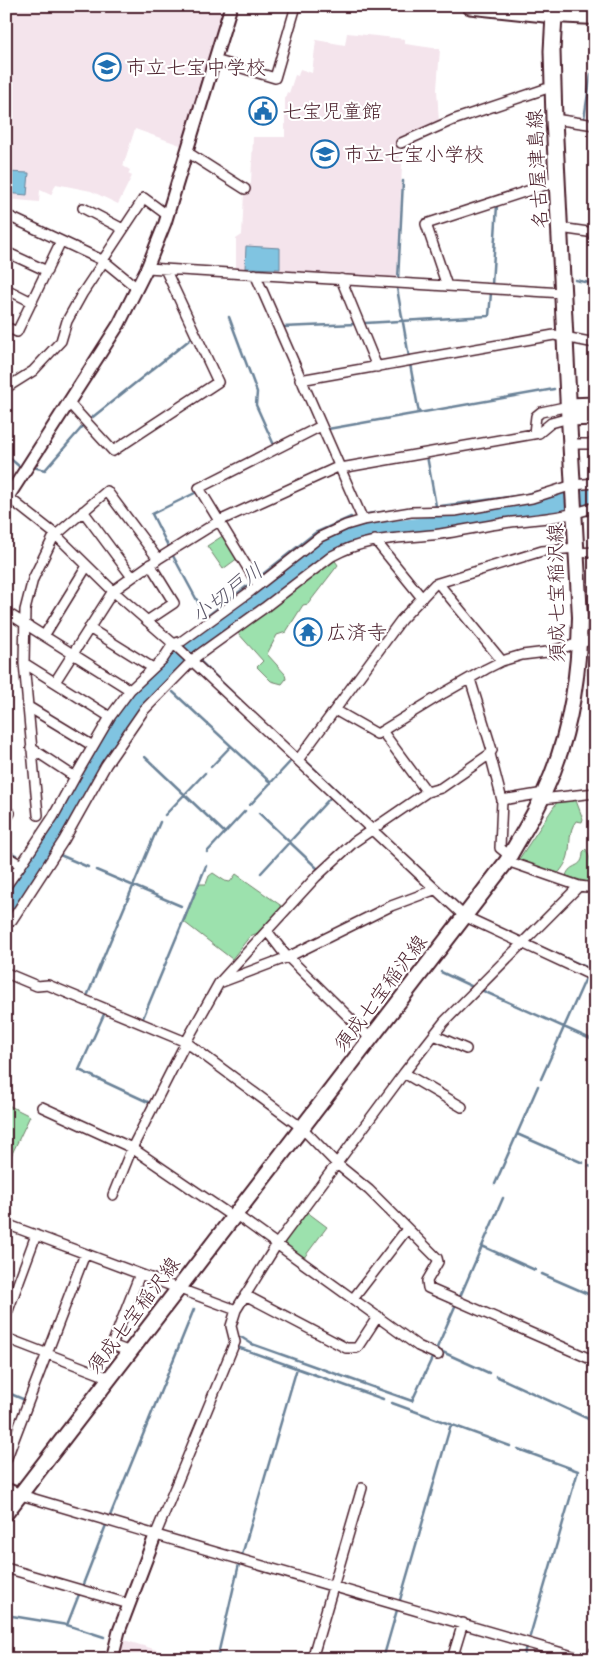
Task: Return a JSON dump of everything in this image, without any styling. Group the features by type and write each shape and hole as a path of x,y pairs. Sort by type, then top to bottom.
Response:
{"main road":[{"path":"470,6 554,11 595,17"},
{"name":"名古屋津島線","path":"554,11 554,118 569,412"},
{"path":"569,412 595,405"},
{"path":"569,412 595,417"},
{"name":"須成七宝稲沢線","path":"6,1513 509,858 543,796 567,728 580,643 569,412"}],"street":[{"path":"232,6 167,215 147,268 118,324 7,498 56,534 113,591 175,645 434,890 464,916 595,977"},
{"path":"215,60 275,78 296,6"},
{"path":"401,143 454,120 545,89 553,89"},
{"path":"554,118 595,125"},
{"path":"187,152 245,189"},
{"path":"447,286 426,224 558,182"},
{"path":"6,388 33,371 61,341 67,321 82,294 144,198 167,215"},
{"path":"83,208 123,229"},
{"path":"6,216 104,260 137,288"},
{"path":"560,228 595,233"},
{"path":"6,327 17,332 62,241"},
{"path":"6,252 47,271"},
{"path":"147,268 563,294"},
{"path":"68,402 113,451 218,382 165,269"},
{"path":"255,274 363,520"},
{"path":"341,279 377,367"},
{"path":"6,289 32,302"},
{"path":"300,380 554,335 595,343"},
{"path":"534,434 536,416 541,412 569,412"},
{"path":"54,682 113,591 150,564 219,520 340,467 539,433 569,412"},
{"path":"258,585 199,488 321,426"},
{"path":"571,444 595,444"},
{"path":"6,886 53,817 110,717 130,690 175,645 320,537 334,529 363,520 411,512 455,511 532,498 595,482"},
{"path":"38,815 24,663 25,610 32,578 56,534 107,491 158,559"},
{"path":"6,924 12,920 58,848 106,765 144,710 190,660 332,556 356,545 375,540 439,534 575,513 595,507"},
{"path":"83,511 132,577"},
{"path":"375,540 422,598"},
{"path":"298,760 401,620 435,584 542,551 576,550 595,552"},
{"path":"147,621 174,603 150,564"},
{"path":"44,636 87,566"},
{"path":"438,583 502,661"},
{"path":"6,612 130,690"},
{"path":"89,628 153,668"},
{"path":"335,710 377,734 502,661 595,640"},
{"path":"24,663 110,717"},
{"path":"470,679 492,750 490,754 502,800 500,848 509,858 579,886 595,888"},
{"path":"27,706 93,746"},
{"path":"382,731 427,792"},
{"path":"31,748 75,777"},
{"path":"113,1195 132,1148 186,1042 219,983 316,877 354,842 427,792 441,788 490,754"},
{"path":"502,800 595,793"},
{"path":"6,811 10,813 6,820"},
{"path":"6,856 21,865"},
{"path":"112,1659 119,1631 155,1536 235,1342 231,1326 236,1310 277,1244 444,1022 579,886"},
{"path":"219,983 287,957 391,906 434,890"},
{"path":"267,931 287,957 371,1039"},
{"path":"6,973 37,986 48,985 186,1042 302,1128 337,1164 369,1190 437,1258 438,1262 427,1282 428,1288 595,1361"},
{"path":"434,1035 466,1049"},
{"path":"404,1073 462,1107"},
{"path":"42,1107 132,1148 277,1244 418,1346 438,1355"},
{"path":"6,1224 236,1310"},
{"path":"353,1299 407,1229"},
{"path":"6,1316 36,1235"},
{"path":"6,1460 85,1254"},
{"path":"130,1352 112,1345 140,1274"},
{"path":"245,1296 346,1348 358,1348 378,1316"},
{"path":"6,1338 110,1378"},
{"path":"312,1659 362,1488"},
{"path":"6,1489 155,1536 333,1585 583,1659"},
{"path":"6,1568 129,1604"},
{"path":"452,1659 463,1623"},
{"path":"593,1659 595,1653"}],"shaded area":[{"name":"市立七宝中学校","path":"6,6 225,6 183,146 135,129 123,166 130,170 128,174 132,176 118,204 91,191 56,184 51,195 40,190 39,202 6,199"},
{"name":"市立七宝小学校","path":"347,33 405,39 405,44 440,49 437,89 439,123 396,143 402,165 397,280 236,271 236,239 242,235 244,192 251,183 253,137 285,137 285,98 287,92 289,93 295,75 298,76 300,69 312,73 316,40 345,45"},
{"path":"124,1640 186,1659 119,1659"}],"green space":[{"path":"224,535 238,558 223,569 207,546"},
{"path":"333,558 338,565 308,604 303,605 286,632 277,635 267,654 285,674 286,679 282,684 271,681 257,667 263,661 237,632"},
{"path":"575,798 583,819 582,822 576,821 573,825 567,859 556,876 517,862 559,799"},
{"path":"586,849 591,861 595,863 595,884 566,876 570,869 579,864"},
{"path":"213,873 230,882 236,874 283,907 260,932 250,936 232,959 184,922 199,884 206,884 209,876"},
{"path":"6,1104 30,1116 10,1158 6,1161"},
{"path":"307,1212 327,1227 303,1259 286,1246 285,1241"}],"water":[{"path":"6,172 29,173 27,195 6,193"},
{"path":"246,246 280,248 280,269 245,268"}],"waterway":[{"path":"584,119 591,74 595,75"},
{"path":"398,280 403,181"},
{"path":"492,285 497,205"},
{"path":"575,280 595,284"},
{"path":"397,288 409,357"},
{"path":"365,323 489,316 491,293"},
{"path":"229,317 257,392 256,405 274,445"},
{"path":"282,327 356,324"},
{"path":"89,420 193,337"},
{"path":"410,364 419,413"},
{"path":"328,429 554,389"},
{"path":"33,467 45,470 84,425"},
{"path":"6,455 20,467"},
{"path":"427,456 436,506"},
{"path":"433,507 523,495 543,490"},
{"path":"169,548 152,514 197,492"},
{"name":"小切戸川","path":"6,908 61,823 118,726 135,703 179,656 197,641 269,590 323,548 341,538 359,533 462,521 595,496"},
{"path":"367,514 397,510"},
{"path":"258,578 315,533 351,517"},
{"name":"小切戸川","path":"436,518 437,524"},
{"path":"172,554 206,617 251,583"},
{"name":"小切戸川","path":"213,625 216,628"},
{"path":"199,660 266,725"},
{"path":"173,692 271,783"},
{"path":"211,767 231,746"},
{"path":"145,757 225,833"},
{"path":"250,805 290,762"},
{"path":"307,762 364,816"},
{"path":"165,815 205,773"},
{"path":"261,873 330,798"},
{"path":"207,852 245,811"},
{"path":"259,813 318,869"},
{"path":"88,994 160,822"},
{"path":"6,850 16,855"},
{"path":"60,855 88,867"},
{"path":"416,865 457,903"},
{"path":"143,1018 206,866"},
{"path":"96,870 181,906"},
{"path":"536,945 595,971"},
{"path":"441,972 473,987"},
{"path":"541,1079 585,980"},
{"path":"481,990 595,1041"},
{"path":"105,1012 79,1070 150,1103 155,1094"},
{"path":"495,1184 538,1086"},
{"path":"517,1134 583,1163"},
{"path":"589,1166 595,1168"},
{"path":"459,1299 503,1198"},
{"path":"482,1246 535,1270"},
{"path":"542,1274 595,1297"},
{"path":"436,1350 456,1304"},
{"path":"110,1516 194,1309"},
{"path":"241,1337 252,1344 412,1401 433,1356"},
{"path":"237,1347 383,1399"},
{"path":"436,1349 489,1373"},
{"path":"242,1555 297,1368"},
{"path":"496,1376 595,1422"},
{"path":"6,1392 25,1400"},
{"path":"392,1403 510,1446"},
{"path":"400,1600 451,1424"},
{"path":"518,1449 578,1471 530,1636"},
{"path":"82,1587 106,1525"},
{"path":"217,1659 239,1564"},
{"path":"67,1625 80,1592"},
{"path":"383,1659 397,1610"},
{"path":"6,1615 67,1625 104,1637"},
{"path":"523,1659 526,1646"}],"place":[{"name":"市立七宝中学校","path":"107,67"},
{"name":"七宝児童館","path":"263,111"},
{"name":"市立七宝小学校","path":"325,154"},
{"name":"広済寺","path":"308,632"}]}
